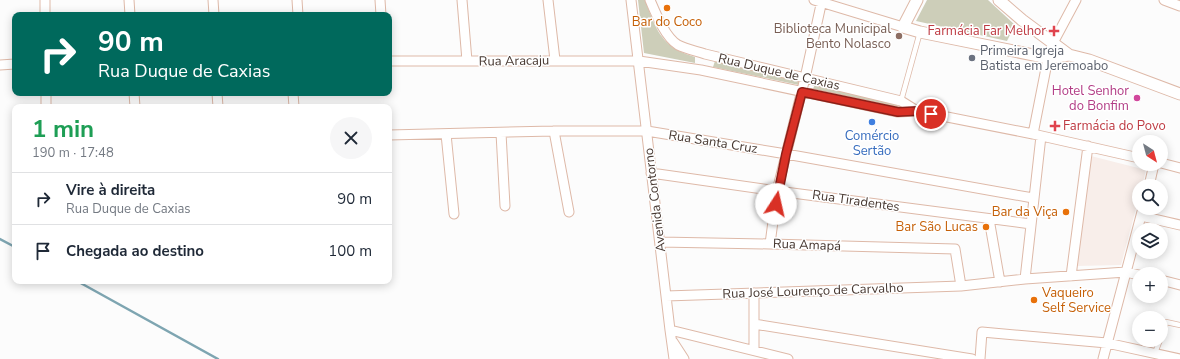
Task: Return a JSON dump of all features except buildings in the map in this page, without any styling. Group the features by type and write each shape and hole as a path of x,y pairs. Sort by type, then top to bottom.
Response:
{"street":[{"path":"45,0 45,12"},
{"path":"129,0 130,12"},
{"path":"213,0 214,12"},
{"path":"297,0 298,12"},
{"path":"380,0 381,12"},
{"path":"462,0 468,61"},
{"path":"548,0 554,60"},
{"name":"Avenida Contorno","path":"631,0 674,359"},
{"path":"650,0 669,37 683,47 705,54"},
{"path":"903,27 917,0"},
{"path":"999,0 1022,20 1069,55"},
{"path":"1025,279 1031,224 1037,135 1048,58 1053,43 1076,0"},
{"path":"1164,0 1180,6"},
{"path":"770,244 778,191 802,92 819,1 920,32 1048,58 1069,55 1090,60 1180,94"},
{"name":"Rua Duque de Caxias","path":"917,111 901,101 705,54 701,70 898,112 917,111 1037,135 1132,156"},
{"name":"Rua Aracaju","path":"392,61 639,61 701,70"},
{"path":"0,64 12,64"},
{"path":"554,131 569,212"},
{"name":"Rua Santa Cruz","path":"392,135 554,131 646,131 786,154 1033,198"},
{"path":"501,133 505,206"},
{"path":"446,134 454,214"},
{"path":"1071,276 1088,146"},
{"path":"1168,165 1180,168"},
{"name":"Rua Tiradentes","path":"651,173 1031,224"},
{"path":"1103,359 1141,215"},
{"path":"1151,215 1180,225"},
{"path":"989,219 1000,282"},
{"name":"Rua Amapá","path":"660,242 955,249 961,286"},
{"name":"Rua José Lourenço de Carvalho","path":"666,296 961,286 1025,279 1126,272 1132,273"},
{"path":"1168,282 1180,285"},
{"path":"754,293 754,350"},
{"path":"754,324 972,359"},
{"path":"670,330 788,359"},
{"path":"980,359 982,332 1107,342 1180,359"},
{"name":"Avenida Contorno","path":"671,339 684,359"}],"lane":[{"path":"901,101 920,32"},
{"path":"1168,323 1180,326"}],"shaded area":[{"path":"1091,156 1132,166 1132,171 1146,171 1144,179 1132,179 1132,215 1134,215 1121,265 1077,266"}],"green space":[{"path":"638,0 645,0 656,28 665,40 677,50 695,57 695,63 644,53"},
{"path":"927,0 988,0 1015,25 1007,41 916,21"},
{"path":"715,61 800,81 799,85 713,67"},
{"path":"815,84 898,103 897,108 813,89"}],"waterway":[{"path":"0,239 12,245"},
{"path":"82,284 218,359"}],"place":[{"name":"Bar do Coco","path":"667,8"},
{"name":"Farmácia Far Melhor","path":"1054,31"},
{"name":"Biblioteca Municipal Bento Nolasco","path":"899,36"},
{"name":"Primeira Igreja Batista em Jeremoabo","path":"972,58"},
{"name":"Hotel Senhor do Bonfim","path":"1137,98"},
{"name":"Comércio Sertão","path":"872,122"},
{"name":"Farmácia do Povo","path":"1055,126"},
{"name":"Bar da Viça","path":"1066,212"},
{"name":"Bar São Lucas","path":"986,227"},
{"name":"Vaqueiro Self Service","path":"1034,300"}],"route":[{"path":"776,204 786,154 802,92 898,112 917,111 931,114"}]}
